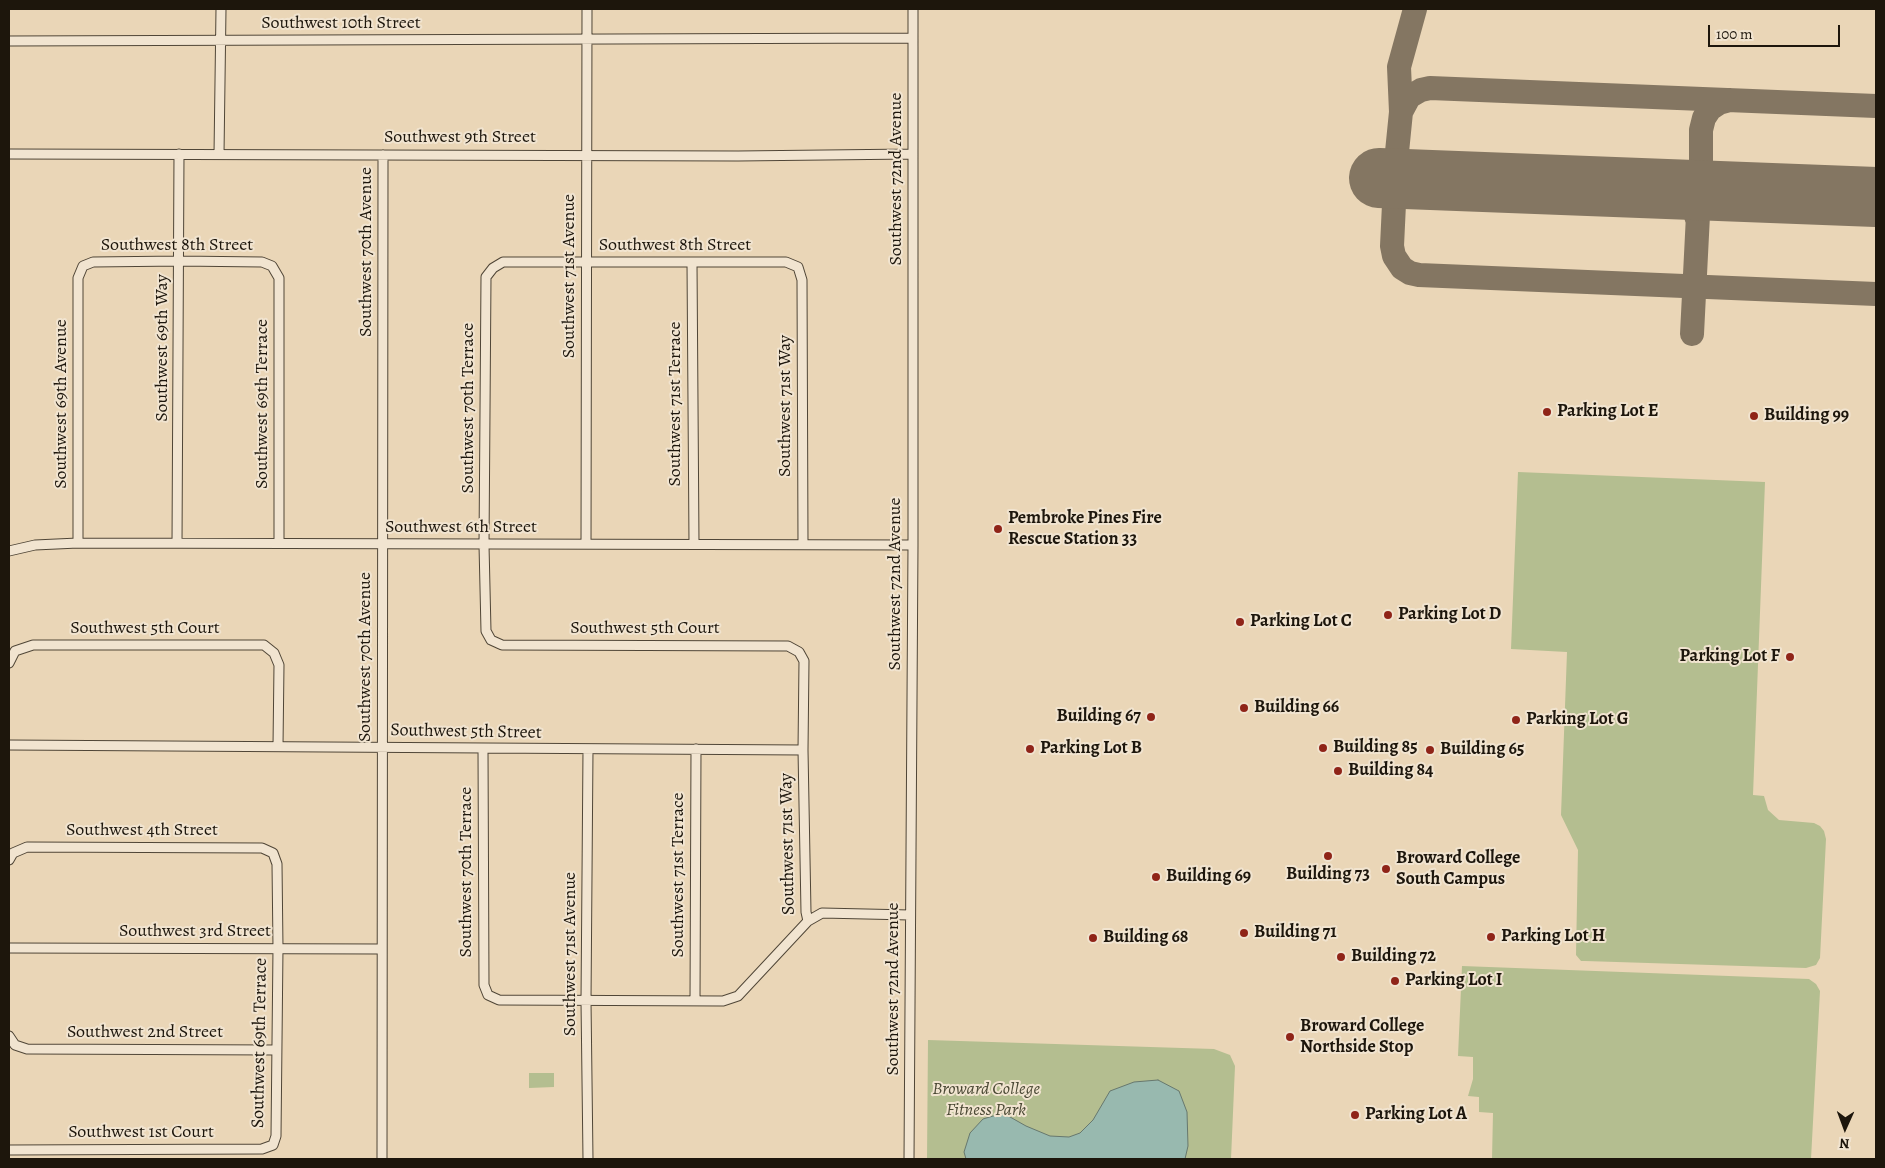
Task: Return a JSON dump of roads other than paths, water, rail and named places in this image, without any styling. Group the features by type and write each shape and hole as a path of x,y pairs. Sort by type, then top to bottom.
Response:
{"street":[{"path":"219,154 220,9"},
{"name":"Southwest 71st Avenue","path":"586,543 587,9"},
{"name":"Southwest 72nd Avenue","path":"909,1159 913,545 913,9"},
{"name":"Southwest 10th Street","path":"9,41 912,38"},
{"name":"Southwest 9th Street","path":"9,154 587,154 738,156 912,154"},
{"name":"Southwest 69th Way","path":"177,543 180,261 179,154"},
{"name":"Southwest 70th Avenue","path":"382,1159 383,155"},
{"name":"Southwest 8th Street","path":"83,266 93,262 180,261 262,262 272,266"},
{"name":"Southwest 8th Street","path":"493,268 503,262 786,262 798,267"},
{"name":"Southwest 71st Terrace","path":"692,263 694,544"},
{"name":"Southwest 69th Avenue","path":"78,543 78,278 83,266"},
{"name":"Southwest 69th Terrace","path":"272,266 279,278 279,543"},
{"name":"Southwest 71st Way","path":"798,267 802,280 803,544"},
{"name":"Southwest 70th Terrace","path":"491,640 486,631 484,544 486,276 493,268"},
{"name":"Southwest 6th Street","path":"9,551 35,545 78,543 913,545"},
{"name":"Southwest 5th Court","path":"491,640 502,645 788,646 799,652"},
{"name":"Southwest 5th Court","path":"9,663 15,651 33,645 264,645 274,653 279,665 278,746"},
{"name":"Southwest 71st Way","path":"488,995 499,1000 723,1002 738,996 808,921 806,912 802,750 804,661 799,652"},
{"name":"Southwest 5th Street","path":"9,745 802,750"},
{"name":"Southwest 70th Terrace","path":"483,749 484,985 488,995"},
{"name":"Southwest 71st Terrace","path":"695,1001 696,749"},
{"name":"Southwest 71st Avenue","path":"588,750 586,1001 588,1159"},
{"name":"Southwest 4th Street","path":"11,856 27,847 262,848 273,853"},
{"name":"Southwest 69th Terrace","path":"273,853 277,864 278,948 276,1136 273,1145"},
{"path":"808,921 822,913 910,915"},
{"name":"Southwest 3rd Street","path":"9,948 381,948"},
{"name":"Southwest 2nd Street","path":"9,1036 15,1045 26,1049 276,1050"},
{"name":"Southwest 1st Court","path":"9,1150 262,1149 273,1145"}],"water":[{"path":"1158,1080 1179,1091 1187,1112 1188,1146 1185,1159 966,1159 964,1152 970,1133 983,1119 1003,1113 1026,1126 1050,1136 1069,1137 1080,1133 1093,1120 1110,1091 1134,1082"}],"place":[{"name":"Parking Lot E","path":"1547,412"},
{"name":"Building 99","path":"1754,416"},
{"name":"Pembroke Pines Fire Rescue Station 33","path":"998,529"},
{"name":"Parking Lot D","path":"1388,615"},
{"name":"Parking Lot C","path":"1240,622"},
{"name":"Parking Lot F","path":"1790,657"},
{"name":"Building 66","path":"1244,708"},
{"name":"Building 67","path":"1151,717"},
{"name":"Parking Lot G","path":"1516,720"},
{"name":"Building 85","path":"1323,748"},
{"name":"Parking Lot B","path":"1030,749"},
{"name":"Building 65","path":"1430,750"},
{"name":"Building 84","path":"1338,771"},
{"name":"Building 73","path":"1328,856"},
{"name":"Broward College South Campus","path":"1386,869"},
{"name":"Building 69","path":"1156,877"},
{"name":"Building 71","path":"1244,933"},
{"name":"Parking Lot H","path":"1491,937"},
{"name":"Building 68","path":"1093,938"},
{"name":"Building 72","path":"1341,957"},
{"name":"Parking Lot I","path":"1395,981"},
{"name":"Broward College Northside Stop","path":"1290,1037"},
{"name":"Parking Lot A","path":"1355,1115"}],"park label":[{"name":"Broward College Fitness Park","path":"986,1100"}]}
